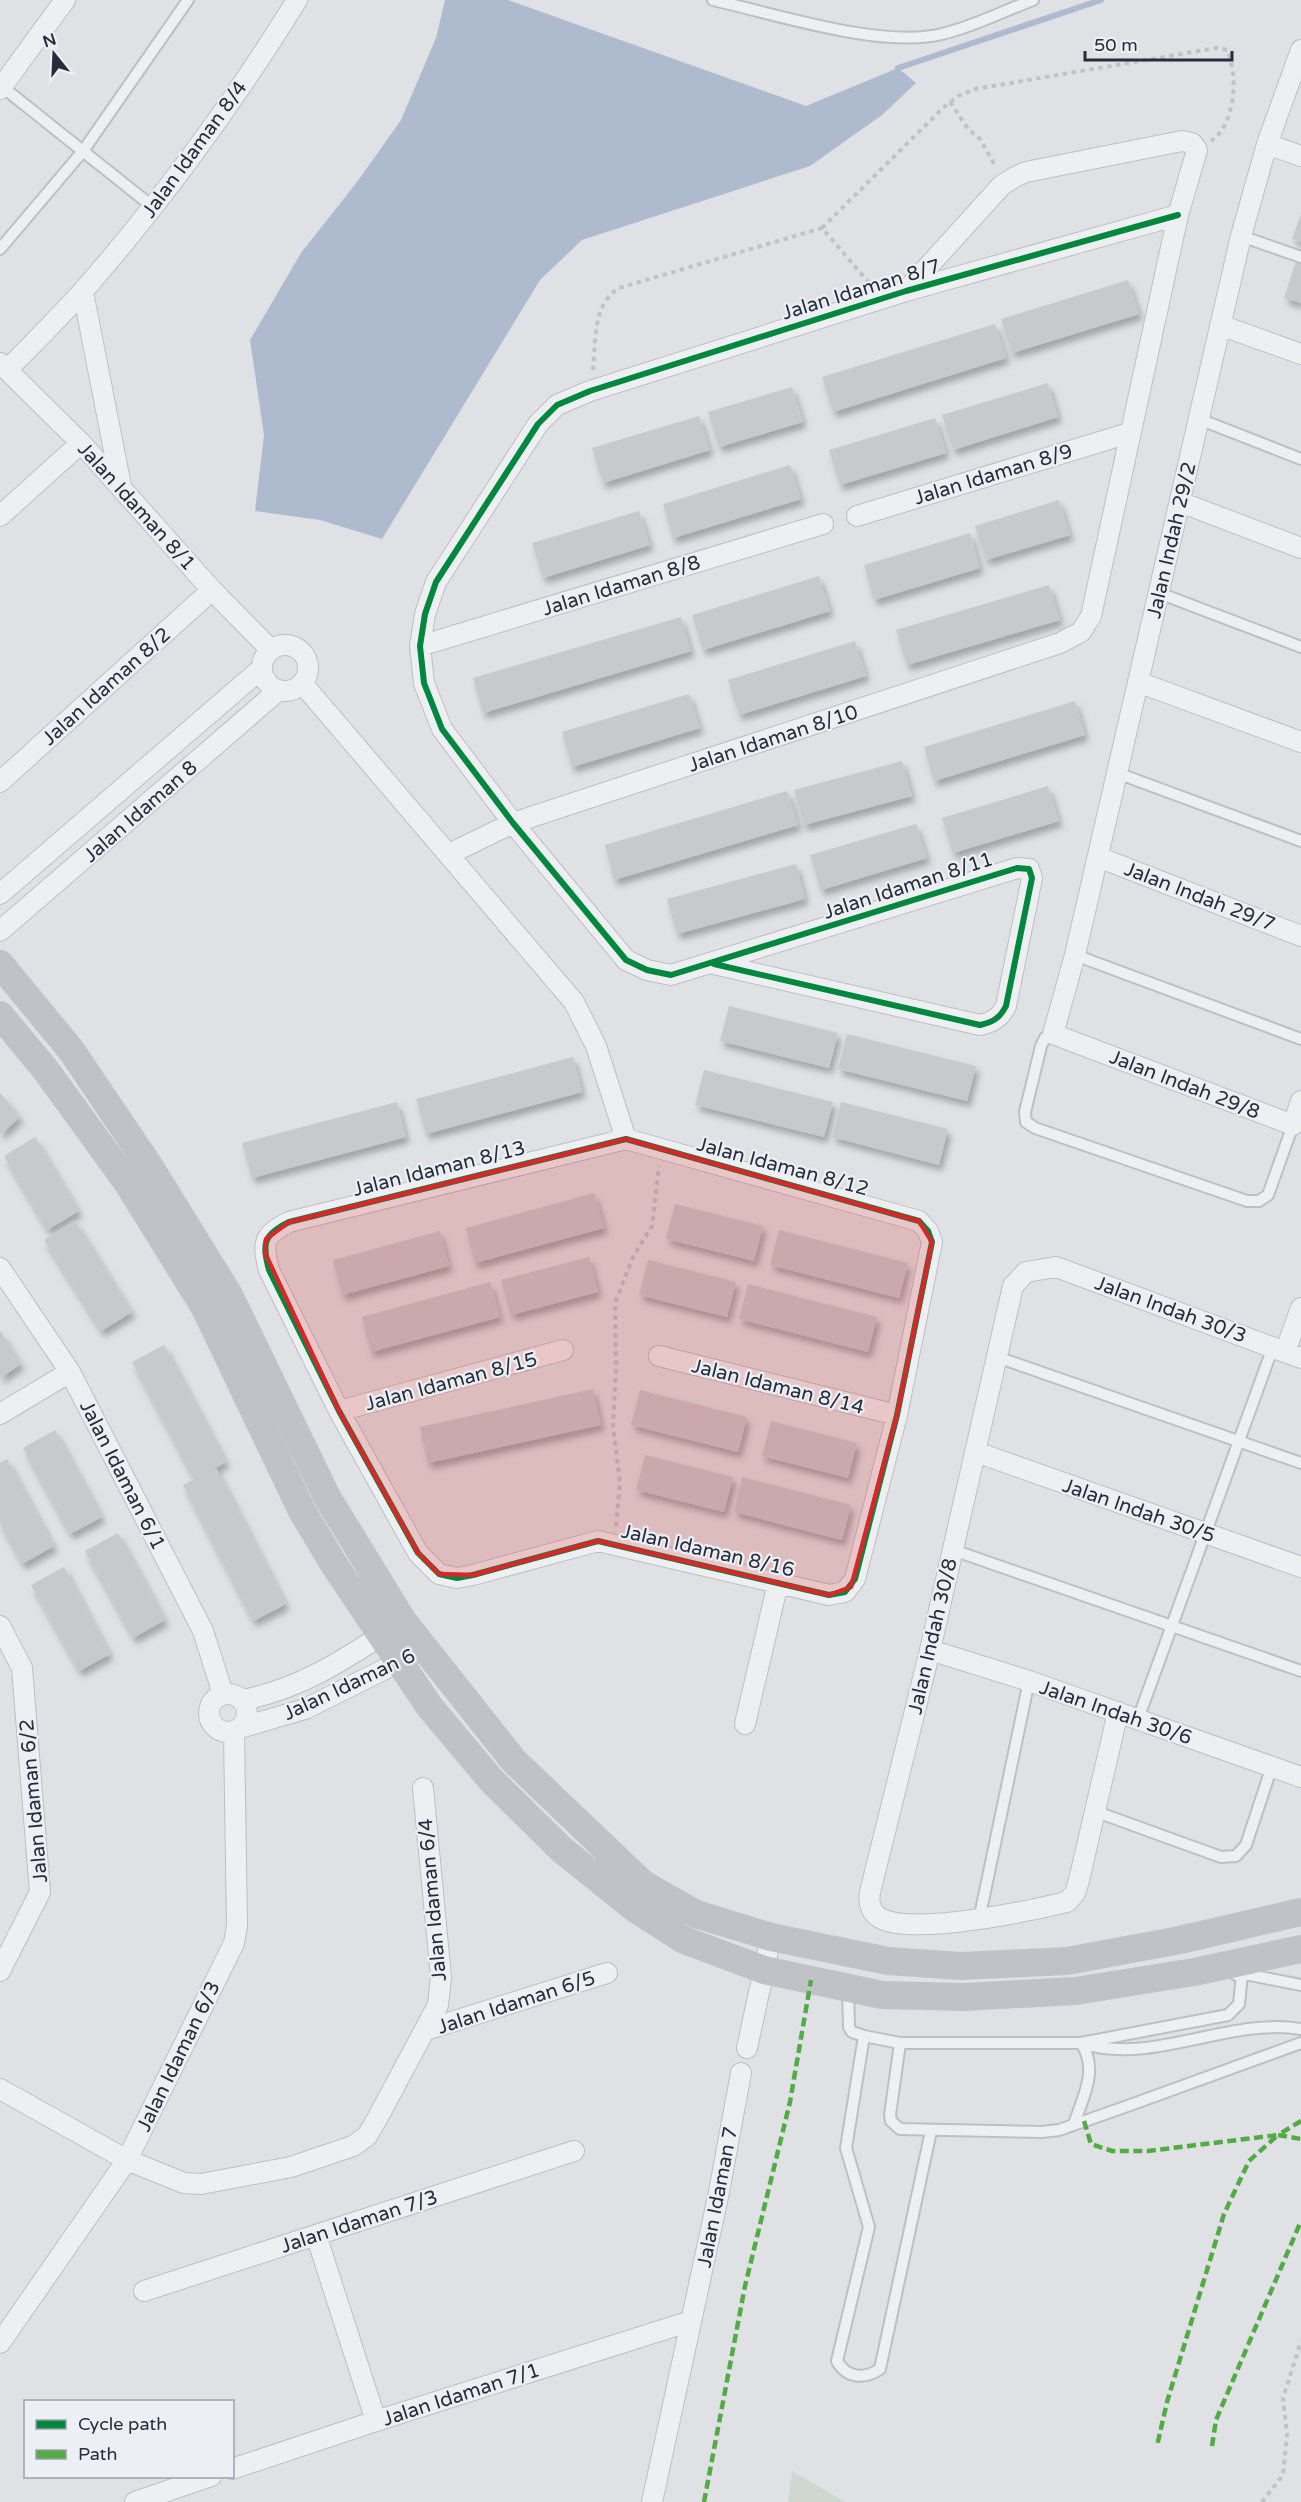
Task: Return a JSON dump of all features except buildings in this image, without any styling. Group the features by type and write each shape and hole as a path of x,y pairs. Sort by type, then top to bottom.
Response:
{"main road":[{"path":"0,964 71,1050 150,1167 229,1295 392,1628 399,1662 429,1706 491,1780 561,1849 637,1910 684,1940 764,1970 882,1995 964,1997 1075,1991 1168,1976 1301,1949"},
{"path":"0,1016 45,1069 139,1202 205,1308 302,1511 333,1563 392,1628 424,1648 514,1761 643,1884 696,1914 771,1937 888,1961 961,1966 1066,1961 1180,1940 1301,1912"}],"street":[{"path":"1,87 65,0"},
{"name":"Jalan Idaman 8/4","path":"4,367 83,292 153,207 266,50 297,0"},
{"name":"Jalan Indah 29/2","path":"1053,1034 1075,955 1241,236 1267,144 1299,60"},
{"name":"Jalan Idaman 8/7","path":"906,291 1002,185 1026,172 1182,141 1192,143 1197,150"},
{"path":"1267,144 1301,156"},
{"path":"1129,433 1178,215 1197,150"},
{"name":"Jalan Idaman 8/7","path":"420,646 425,614 436,582 538,424 557,405 590,391 906,291 1178,215"},
{"path":"83,292 121,486"},
{"path":"1220,325 1301,354"},
{"name":"Jalan Idaman 8/1","path":"4,367 81,443 212,590 271,650"},
{"name":"Jalan Idaman 8/9","path":"857,516 1129,433"},
{"name":"Jalan Idaman 8/10","path":"449,854 513,823 1060,643 1081,632 1091,616 1129,433"},
{"path":"0,516 81,443"},
{"path":"1180,502 1301,548"},
{"name":"Jalan Idaman 8/8","path":"420,646 823,524"},
{"name":"Jalan Idaman 8/2","path":"0,782 212,590"},
{"path":"285,645 299,650 307,662 308,670 302,683 292,690 279,690 267,682 262,669 263,661 271,650 285,645"},
{"path":"420,646 424,683 442,729 513,823"},
{"name":"Jalan Idaman 8","path":"0,894 262,669"},
{"path":"1138,682 1301,742"},
{"path":"302,683 574,1002 596,1046 626,1139"},
{"name":"Jalan Idaman 8","path":"0,932 279,690"},
{"path":"119,791 139,811"},
{"name":"Jalan Idaman 8/11","path":"513,823 626,960 647,970 671,975 714,964 1017,868 1029,869 1032,878 1006,1006 1002,1014 989,1023 980,1025 714,964"},
{"name":"Jalan Indah 29/7","path":"1098,857 1301,936"},
{"name":"Jalan Indah 29/8","path":"1053,1034 1293,1125"},
{"path":"1293,1125 1301,1101"},
{"name":"Jalan Idaman 8/12","path":"626,1139 919,1221 928,1231 932,1242 897,1415"},
{"name":"Jalan Idaman 8/13","path":"339,1411 269,1270 265,1253 266,1239 274,1229 289,1222 626,1139"},
{"name":"Jalan Indah 30/3","path":"1040,1268 1056,1267 1287,1352"},
{"name":"Jalan Idaman 6/1","path":"0,1268 70,1372 203,1631 232,1697"},
{"name":"Jalan Indah 30/8","path":"1040,1268 1026,1272 1013,1286 930,1650 868,1902 874,1913 883,1919 897,1922 979,1920 1067,1902 1075,1893 1118,1712"},
{"path":"1287,1352 1301,1308"},
{"name":"Jalan Idaman 8/15","path":"339,1411 562,1350"},
{"name":"Jalan Idaman 8/14","path":"659,1356 897,1415"},
{"path":"0,1414 70,1372"},
{"name":"Jalan Idaman 8/16","path":"339,1411 418,1553 439,1574 457,1578 473,1575 598,1541 829,1595 845,1592 855,1579 897,1415"},
{"name":"Jalan Indah 30/5","path":"976,1452 1301,1567"},
{"path":"745,1724 778,1583"},
{"name":"Jalan Idaman 6/2","path":"0,1626 22,1668 40,1892 0,1971"},
{"name":"Jalan Idaman 6","path":"232,1697 268,1695 295,1686 392,1628"},
{"name":"Jalan Idaman 6","path":"237,1730 305,1709 424,1648"},
{"name":"Jalan Indah 30/6","path":"930,1650 1029,1681 1301,1777"},
{"path":"232,1697 248,1711 247,1718 237,1730 221,1731 209,1718 213,1701 232,1697"},
{"name":"Jalan Idaman 6/3","path":"0,2343 127,2160 236,1936 237,1730"},
{"name":"Jalan Idaman 6/4","path":"0,2089 127,2160 184,2183 201,2184 291,2167 353,2146 367,2136 438,2005 441,1977 423,1788"},
{"path":"747,2048 771,1937"},
{"name":"Jalan Idaman 6/5","path":"426,2030 607,1973"},
{"name":"Jalan Idaman 7","path":"652,2502 741,2073"},
{"name":"Jalan Idaman 7/3","path":"144,2291 574,2151"},
{"path":"316,2235 376,2421"},
{"name":"Jalan Idaman 7/1","path":"234,2468 691,2321"},
{"path":"135,2502 205,2478"}],"lane":[{"path":"0,249 83,151 188,0"},
{"path":"713,0 871,36 913,37 942,34 1032,0"},
{"path":"1,87 153,207"},
{"path":"1241,236 1301,257"},
{"path":"1199,419 1301,459"},
{"path":"1159,593 1301,647"},
{"path":"1117,773 1301,841"},
{"path":"1075,955 1301,1039"},
{"path":"1053,1034 1045,1038 1041,1046 1024,1112 1026,1122 1035,1128 1247,1202 1258,1201 1269,1195 1293,1125"},
{"path":"1138,1719 1240,1440 1287,1352"},
{"path":"997,1357 1301,1463"},
{"path":"953,1550 1301,1671"},
{"path":"979,1920 1029,1681"},
{"path":"1094,1811 1221,1857 1236,1856 1246,1845 1272,1766"},
{"path":"848,1988 849,2027 852,2032 864,2036 900,2043 1081,2043 1228,2015 1239,2004 1242,1975"},
{"path":"1168,1976 1242,1975 1301,1985"},
{"path":"1081,2043 1107,2050 1130,2050 1263,2026 1301,2029"},
{"path":"864,2036 846,2148 869,2227 837,2361 850,2374 867,2376 880,2369 931,2131"},
{"path":"900,2043 891,2121 900,2128 931,2131 1042,2132 1074,2124 1301,2043"},
{"path":"1074,2124 1091,2070 1087,2052 1081,2043"}],"path":[{"path":"590,391 600,309 608,295 619,288 822,228 950,102 975,90 1217,48 1227,50 1232,59 1233,88 1227,123 1219,136 1197,150"},
{"path":"950,102 993,159 1002,185"},
{"path":"822,228 867,277 878,300"},
{"path":"615,1545 620,1483 613,1427 616,1365 615,1303 633,1257 652,1226 662,1149"},
{"path":"1262,2502 1283,2475 1287,2435 1284,2398 1301,2341"}],"highlighted area":[{"path":"626,1139 919,1221 932,1242 897,1415 851,1587 829,1595 598,1541 473,1575 439,1574 418,1553 339,1411 265,1253 266,1239 289,1222"}],"shaded area":[{"path":"792,2471 845,2502 788,2502"}],"water":[{"path":"445,0 508,0 806,106 898,68 916,83 882,115 810,166 582,240 540,280 382,539 320,520 255,511 264,435 250,340 301,253 357,182 401,120 436,38"}],"waterway":[{"path":"898,68 1101,0"}],"marked path":[{"path":"704,2502 745,2286 790,2102 811,1980"},
{"path":"1084,2121 1091,2144 1112,2151 1148,2151 1278,2135 1249,2161 1224,2214 1167,2402 1157,2446"},
{"path":"1301,2121 1278,2135 1301,2139"},
{"path":"1212,2446 1216,2420 1301,2221"}],"cycle path":[{"path":"714,964 980,1025 985,1024 999,1016 1006,1006 1032,878 1029,869 1017,868 671,975 647,970 626,960 513,823 442,729 424,683 420,646 425,614 436,582 538,424 557,405 590,391 906,291 1178,215"},
{"path":"626,1139 919,1221 928,1231 932,1242 897,1415 855,1579 845,1592 829,1595 598,1541 473,1575 457,1578 439,1574 418,1553 339,1411 269,1270 265,1246 269,1236 289,1222 626,1139"}]}
